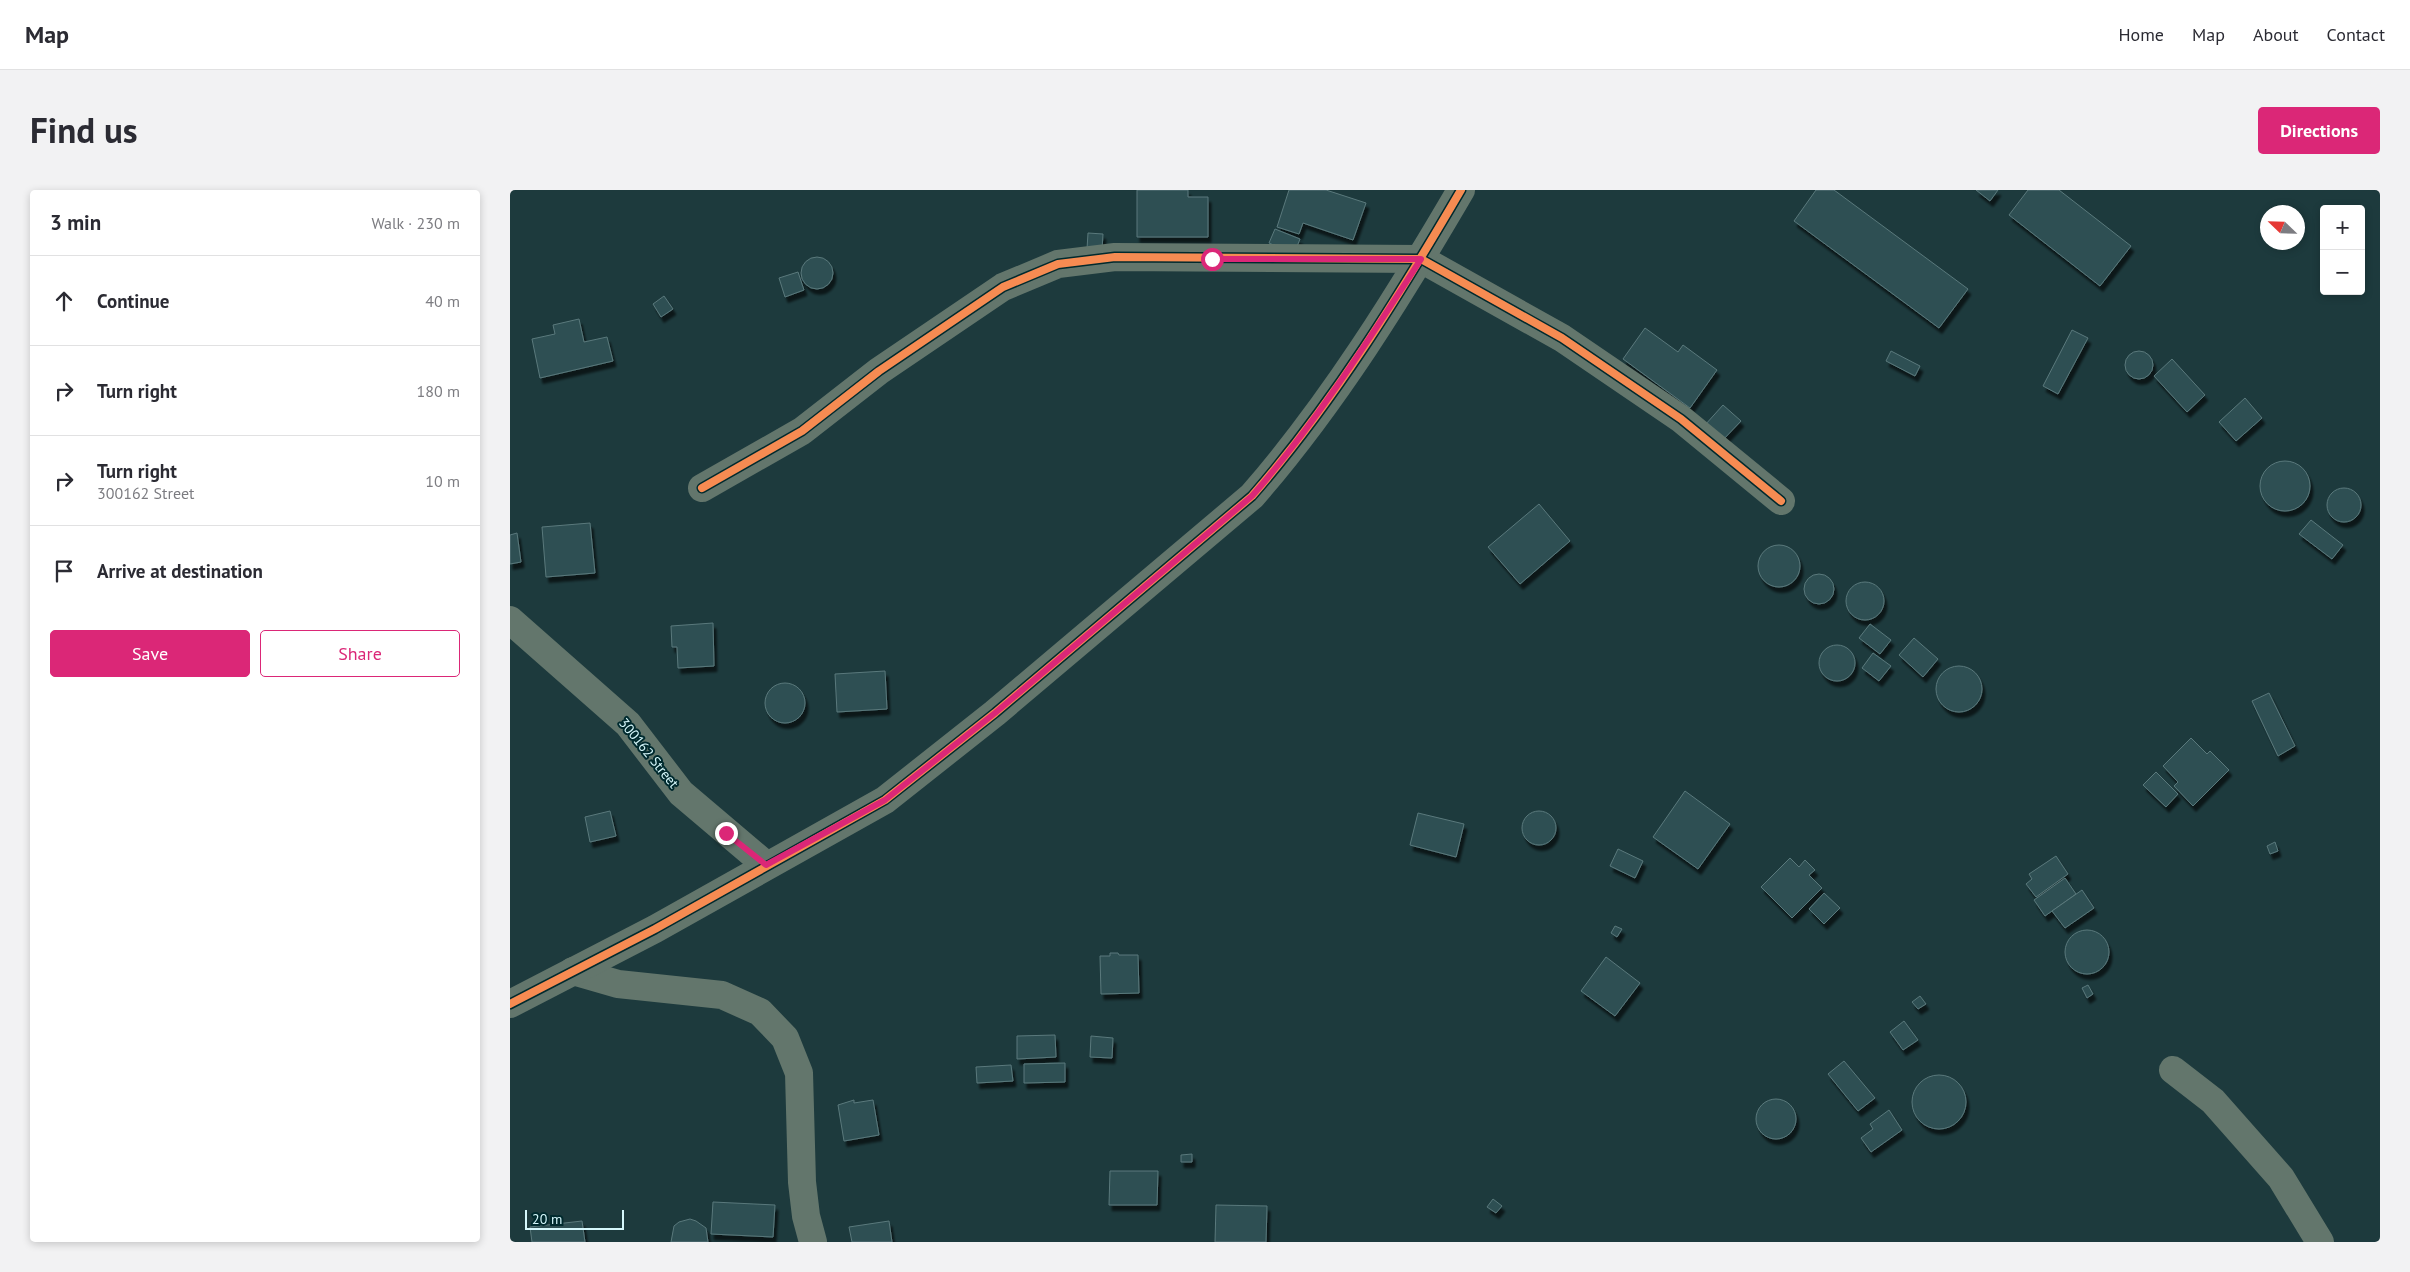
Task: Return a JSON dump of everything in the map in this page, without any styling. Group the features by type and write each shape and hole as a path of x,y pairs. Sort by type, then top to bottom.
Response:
{"street":[{"path":"510,1004 655,929 766,865 885,800 995,713 1252,496 1287,457 1353,364 1421,259 1461,190"},
{"path":"702,488 802,431 879,371 1003,287 1058,264 1115,257 1421,259 1562,338 1681,419 1782,501"},
{"name":"300162 Street","path":"510,620 628,724 682,793 766,865"},
{"path":"573,971 618,984 722,995 760,1012 785,1038 799,1073 802,1182 806,1216 813,1242"},
{"path":"2173,1070 2213,1101 2281,1178 2320,1242"}],"building":[{"path":"1137,190 1188,190 1188,197 1208,197 1208,237 1137,237"},
{"path":"1289,190 1326,190 1366,203 1353,240 1303,223 1299,234 1277,227"},
{"path":"1816,190 1834,190 1968,289 1939,328 1794,221"},
{"path":"1976,190 1998,190 1990,201"},
{"path":"2028,190 2059,190 2131,246 2100,286 2009,215"},
{"path":"1275,229 1300,239 1294,254 1269,243"},
{"path":"1088,233 1103,234 1102,250 1087,249"},
{"path":"817,257 829,261 833,273 829,285 817,289 805,285 801,273 805,261"},
{"path":"798,272 804,290 785,297 779,278"},
{"path":"664,296 673,309 661,317 653,304"},
{"path":"579,319 584,342 607,337 613,361 540,378 532,339 555,334 553,325"},
{"path":"1645,328 1678,352 1683,345 1717,370 1690,408 1623,359"},
{"path":"2072,330 2088,338 2058,394 2043,386"},
{"path":"1891,351 1920,366 1915,376 1886,361"},
{"path":"2139,351 2149,355 2153,365 2149,375 2139,379 2129,375 2125,365 2129,355"},
{"path":"2172,359 2205,395 2187,412 2154,376"},
{"path":"2245,398 2262,418 2236,441 2219,422"},
{"path":"1723,405 1741,421 1722,441 1705,425"},
{"path":"2285,461 2303,468 2310,486 2303,504 2285,511 2267,504 2260,486 2267,468"},
{"path":"2344,488 2351,489 2356,493 2360,498 2360,512 2356,517 2351,521 2344,522 2337,521 2332,517 2328,512 2327,505 2328,498 2332,493 2337,489"},
{"path":"1539,504 1570,541 1520,584 1488,547"},
{"path":"2311,520 2343,545 2332,559 2299,534"},
{"path":"590,523 595,573 546,577 542,527"},
{"path":"517,533 521,562 510,564 510,535"},
{"path":"1779,545 1787,547 1796,555 1800,566 1798,574 1790,583 1779,587 1771,585 1762,577 1758,566 1760,558 1768,549"},
{"path":"1819,574 1830,578 1834,589 1830,600 1819,604 1808,600 1804,589 1808,578"},
{"path":"1865,582 1879,587 1884,601 1879,615 1865,620 1851,615 1846,601 1851,587"},
{"path":"713,623 714,666 678,668 677,647 672,647 671,626"},
{"path":"1870,624 1891,640 1880,654 1859,638"},
{"path":"1914,638 1938,659 1923,677 1899,655"},
{"path":"1837,645 1850,650 1855,663 1850,676 1837,681 1824,676 1819,663 1824,650"},
{"path":"1873,653 1891,666 1879,681 1862,668"},
{"path":"1954,666 1964,666 1978,676 1982,689 1978,702 1972,708 1964,712 1954,712 1940,702 1936,694 1936,684 1946,670"},
{"path":"885,671 887,709 837,712 835,674"},
{"path":"781,683 789,683 796,686 802,692 805,703 802,714 796,720 789,723 781,723 774,720 768,714 765,707 765,699 768,692 774,686"},
{"path":"2269,693 2295,746 2278,756 2252,701"},
{"path":"2191,738 2207,754 2210,751 2229,770 2193,806 2174,786 2178,782 2163,766"},
{"path":"2156,772 2178,794 2166,807 2143,785"},
{"path":"1685,791 1730,824 1698,869 1653,837"},
{"path":"610,811 616,836 590,842 585,817"},
{"path":"1539,811 1551,816 1556,828 1551,840 1539,845 1527,840 1522,828 1527,816"},
{"path":"1418,813 1464,824 1456,857 1410,845"},
{"path":"2275,842 2278,851 2270,854 2267,846"},
{"path":"1618,849 1643,861 1635,878 1610,866"},
{"path":"2056,856 2068,874 2036,897 2026,884 2032,879 2029,874"},
{"path":"1790,858 1799,867 1805,860 1815,870 1809,875 1822,888 1792,918 1761,887"},
{"path":"2065,878 2076,894 2045,916 2034,900"},
{"path":"2082,890 2094,908 2065,928 2052,911"},
{"path":"1824,893 1840,908 1824,924 1809,909"},
{"path":"1615,926 1622,929 1617,937 1611,933"},
{"path":"2087,930 2099,934 2105,940 2109,952 2105,964 2099,970 2087,974 2075,970 2069,964 2065,952 2069,940 2075,934"},
{"path":"1110,953 1138,955 1139,993 1101,994 1100,956 1110,956"},
{"path":"1606,957 1640,983 1615,1016 1581,991"},
{"path":"2088,985 2093,994 2087,998 2082,988"},
{"path":"1920,996 1926,1004 1918,1009 1912,1002"},
{"path":"1904,1021 1918,1040 1903,1050 1890,1032"},
{"path":"1055,1035 1056,1057 1017,1059 1017,1036"},
{"path":"1091,1036 1113,1038 1112,1058 1090,1057"},
{"path":"1844,1061 1875,1098 1858,1111 1828,1074"},
{"path":"1065,1063 1065,1082 1024,1083 1024,1064"},
{"path":"1011,1065 1013,1081 977,1083 976,1067"},
{"path":"1939,1075 1949,1077 1958,1083 1964,1092 1966,1102 1964,1112 1958,1121 1949,1127 1939,1129 1929,1127 1920,1121 1914,1112 1912,1102 1914,1092 1920,1083 1929,1077"},
{"path":"1780,1099 1787,1102 1793,1108 1796,1119 1795,1127 1787,1136 1780,1139 1772,1139 1765,1136 1757,1127 1756,1115 1759,1108 1768,1100"},
{"path":"854,1100 854,1103 873,1100 879,1135 844,1141 838,1105"},
{"path":"1889,1110 1902,1130 1871,1152 1861,1138 1873,1129 1870,1124"},
{"path":"1192,1154 1192,1162 1181,1162 1181,1155"},
{"path":"1110,1171 1158,1171 1157,1205 1109,1205"},
{"path":"1493,1199 1502,1206 1496,1213 1487,1207"},
{"path":"713,1202 775,1205 773,1237 711,1234"},
{"path":"1216,1205 1267,1206 1266,1242 1215,1242"},
{"path":"690,1219 706,1228 708,1242 671,1242 674,1226 679,1222"},
{"path":"582,1221 585,1242 532,1242 530,1227"},
{"path":"889,1221 892,1242 852,1242 849,1227"}],"cycle path":[{"path":"510,1004 655,929 885,800 995,713 1252,496 1310,424 1364,348 1461,190"},
{"path":"702,488 802,431 879,371 1003,287 1058,264 1115,257 1421,259 1562,338 1681,419 1781,501"}],"route":[{"path":"726,833 766,865 885,800 995,713 1252,496 1287,457 1353,364 1421,259 1212,259"}]}
